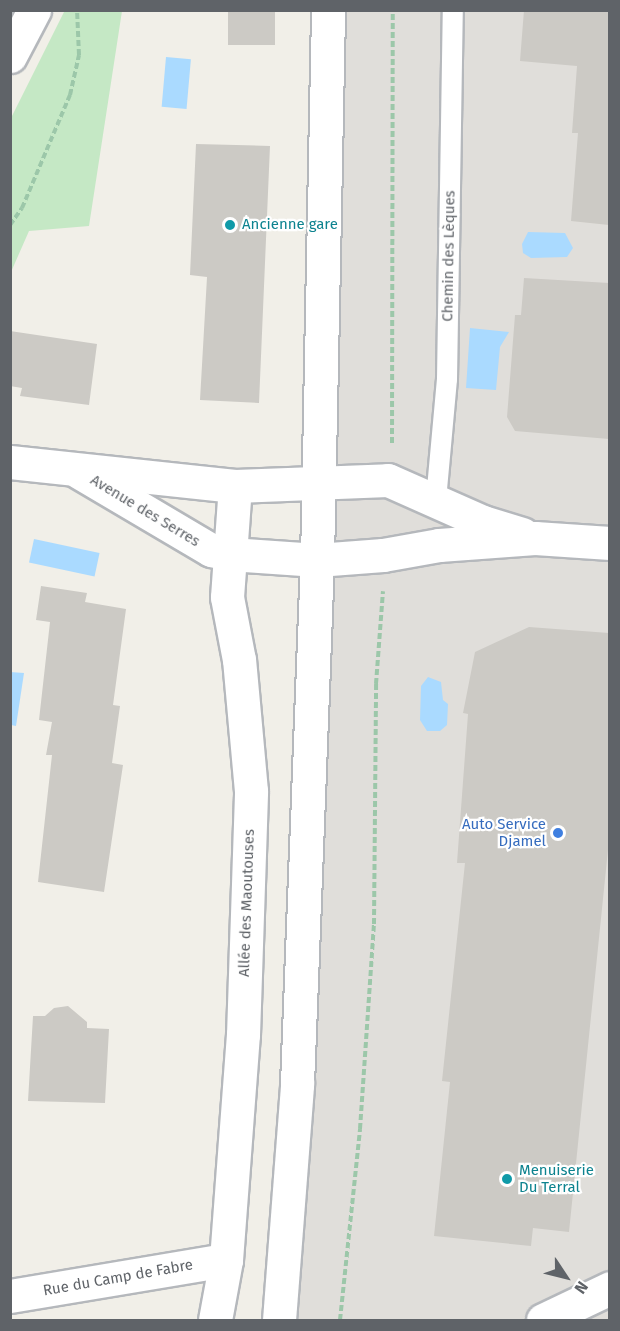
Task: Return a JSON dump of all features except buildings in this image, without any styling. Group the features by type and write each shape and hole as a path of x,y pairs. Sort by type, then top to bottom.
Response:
{"street":[{"path":"10,56 34,10"},
{"path":"279,1320 297,1084 317,560 328,10"},
{"name":"Avenue des Serres","path":"10,462 79,472 234,486 388,480 483,522 536,538"},
{"name":"Avenue des Serres","path":"79,472 211,550 230,554 317,560 382,555 439,545 536,538"},
{"name":"Allée des Maoutouses","path":"215,1320 226,1260 243,1035 251,791 239,660 227,597 234,486"},
{"path":"536,538 609,543"},
{"name":"Rue du Camp de Fabre","path":"10,1296 226,1260"},
{"path":"543,1320 609,1288"}],"lane":[{"name":"Chemin des Lèques","path":"436,500 447,379 453,10"}],"path":[{"path":"10,225 22,208 70,95 79,55 76,10"},
{"path":"393,10 395,423"},
{"path":"340,1320 359,1140 374,924 376,684 383,629 382,555"}],"shaded area":[{"path":"341,11 609,11 609,1320 297,1320"}],"green space":[{"path":"65,10 122,11 89,226 29,231 11,272 11,118"}],"water":[{"path":"166,57 191,59 187,109 162,107"},
{"path":"528,232 565,233 573,248 567,257 531,258 523,253 522,244"},
{"path":"470,328 509,332 500,347 496,390 466,388"},
{"path":"34,539 100,553 95,576 29,562"},
{"path":"10,672 24,673 16,726 11,725"},
{"path":"428,677 441,682 443,700 448,704 447,725 440,731 427,731 420,720 421,686"}],"place":[{"name":"Ancienne gare","path":"230,225"},
{"name":"Auto Service Djamel","path":"558,833"},
{"name":"Menuiserie Du Terral","path":"507,1179"}]}
